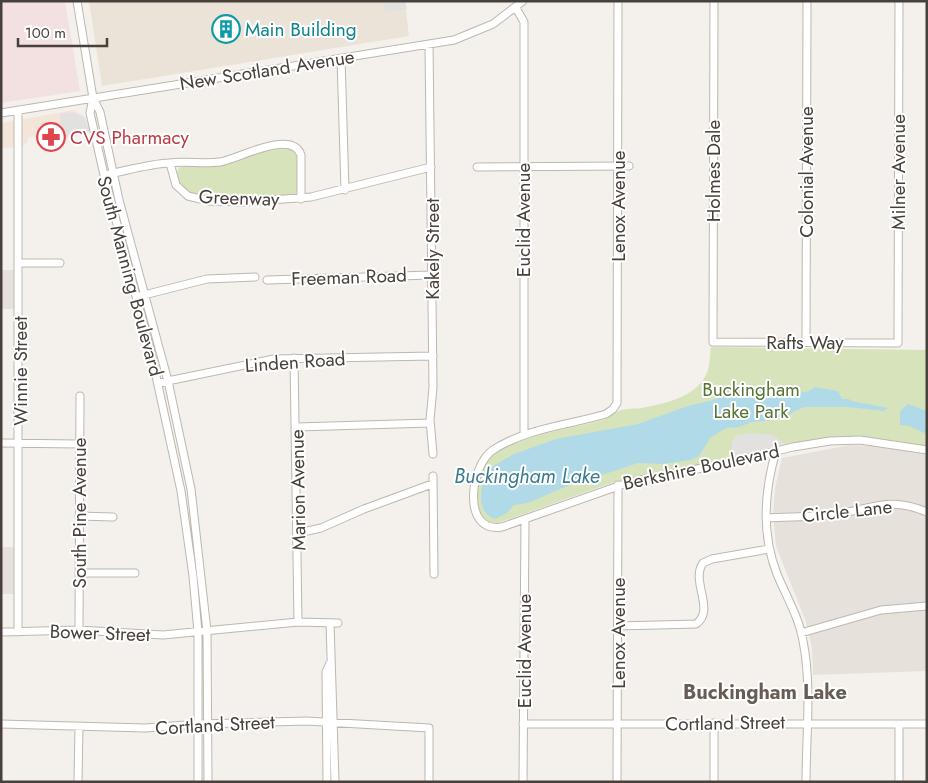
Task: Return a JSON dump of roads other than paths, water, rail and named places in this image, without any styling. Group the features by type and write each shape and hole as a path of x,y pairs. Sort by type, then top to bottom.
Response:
{"street":[{"name":"South Manning Boulevard","path":"78,1 93,98 100,112 113,173 168,381 191,489 207,631 208,782"},
{"name":"New Scotland Avenue","path":"1,113 429,44 477,32 501,20 523,1"},
{"name":"Lenox Avenue","path":"613,409 618,399 618,1"},
{"name":"Holmes Dale","path":"713,342 714,1"},
{"name":"Colonial Avenue","path":"806,342 807,1"},
{"name":"Milner Avenue","path":"898,343 899,1"},
{"name":"Euclid Avenue","path":"516,8 524,22 524,435"},
{"name":"Kakely Street","path":"429,44 433,356 430,423 433,454"},
{"path":"341,58 345,190"},
{"name":"South Manning Boulevard","path":"93,98 90,113 104,175 158,383 174,455 190,554 198,632 198,782"},
{"name":"Winnie Street","path":"18,110 20,263 18,632"},
{"name":"Greenway","path":"104,175 170,163 221,162 262,147 293,146 300,155 300,199"},
{"name":"Greenway","path":"170,163 177,187 192,198 245,202 300,199 345,190 431,167"},
{"path":"477,167 629,166"},
{"path":"20,263 60,263"},
{"name":"Freeman Road","path":"267,280 432,275"},
{"path":"135,298 207,279 255,277"},
{"name":"Rafts Way","path":"713,342 898,343"},
{"name":"Linden Road","path":"158,383 257,361 294,358 433,356"},
{"name":"Marion Avenue","path":"294,358 297,427 298,622"},
{"name":"South Pine Avenue","path":"78,630 80,396"},
{"name":"Berkshire Boulevard","path":"613,409 606,414 524,435 486,455 479,465 475,489 475,511 484,526 496,528 525,520 618,485 723,464 776,451 850,440 927,450"},
{"path":"297,427 430,423"},
{"path":"1,443 79,444"},
{"path":"776,451 767,488 766,518 769,549 801,633 806,672 806,782"},
{"path":"174,455 184,453"},
{"path":"298,533 321,528 432,480 434,574"},
{"name":"Lenox Avenue","path":"618,485 618,782"},
{"path":"180,491 191,489"},
{"name":"Circle Lane","path":"766,518 835,514 885,503 905,505 927,512"},
{"path":"79,516 113,516"},
{"name":"Euclid Avenue","path":"523,782 525,520"},
{"path":"618,626 696,624 702,620 704,612 699,574 703,563 712,559 769,549"},
{"path":"190,554 199,553"},
{"path":"79,573 135,573"},
{"path":"801,633 881,610 927,606"},
{"name":"Bower Street","path":"1,632 78,630 156,635 298,622 338,623"},
{"path":"330,623 330,663 326,672 335,782"},
{"path":"327,782 331,722"},
{"name":"Cortland Street","path":"1,724 145,728 199,724 331,722 429,728 429,782"},
{"name":"Cortland Street","path":"523,724 806,722 927,724"},
{"path":"714,723 714,782"},
{"path":"899,724 899,782"},
{"path":"78,727 78,782"}],"water":[{"name":"Buckingham Lake","path":"790,385 802,392 809,391 815,387 838,391 842,399 888,408 884,411 848,407 804,407 779,419 752,422 739,427 726,428 710,438 699,456 691,460 663,464 638,463 574,483 528,503 514,505 507,513 495,519 484,510 481,497 483,482 488,469 514,454 556,439 638,424 688,406 714,400 730,387 749,391 764,388 778,390"},
{"path":"908,404 927,411 927,434 909,426 900,425 900,411"}],"place":[{"name":"Main Building","path":"226,29"},
{"name":"CVS Pharmacy","path":"51,137"}],"district":[{"name":"Buckingham Lake","path":"765,692"}],"park label":[{"name":"Buckingham Lake Park","path":"751,400"}]}
